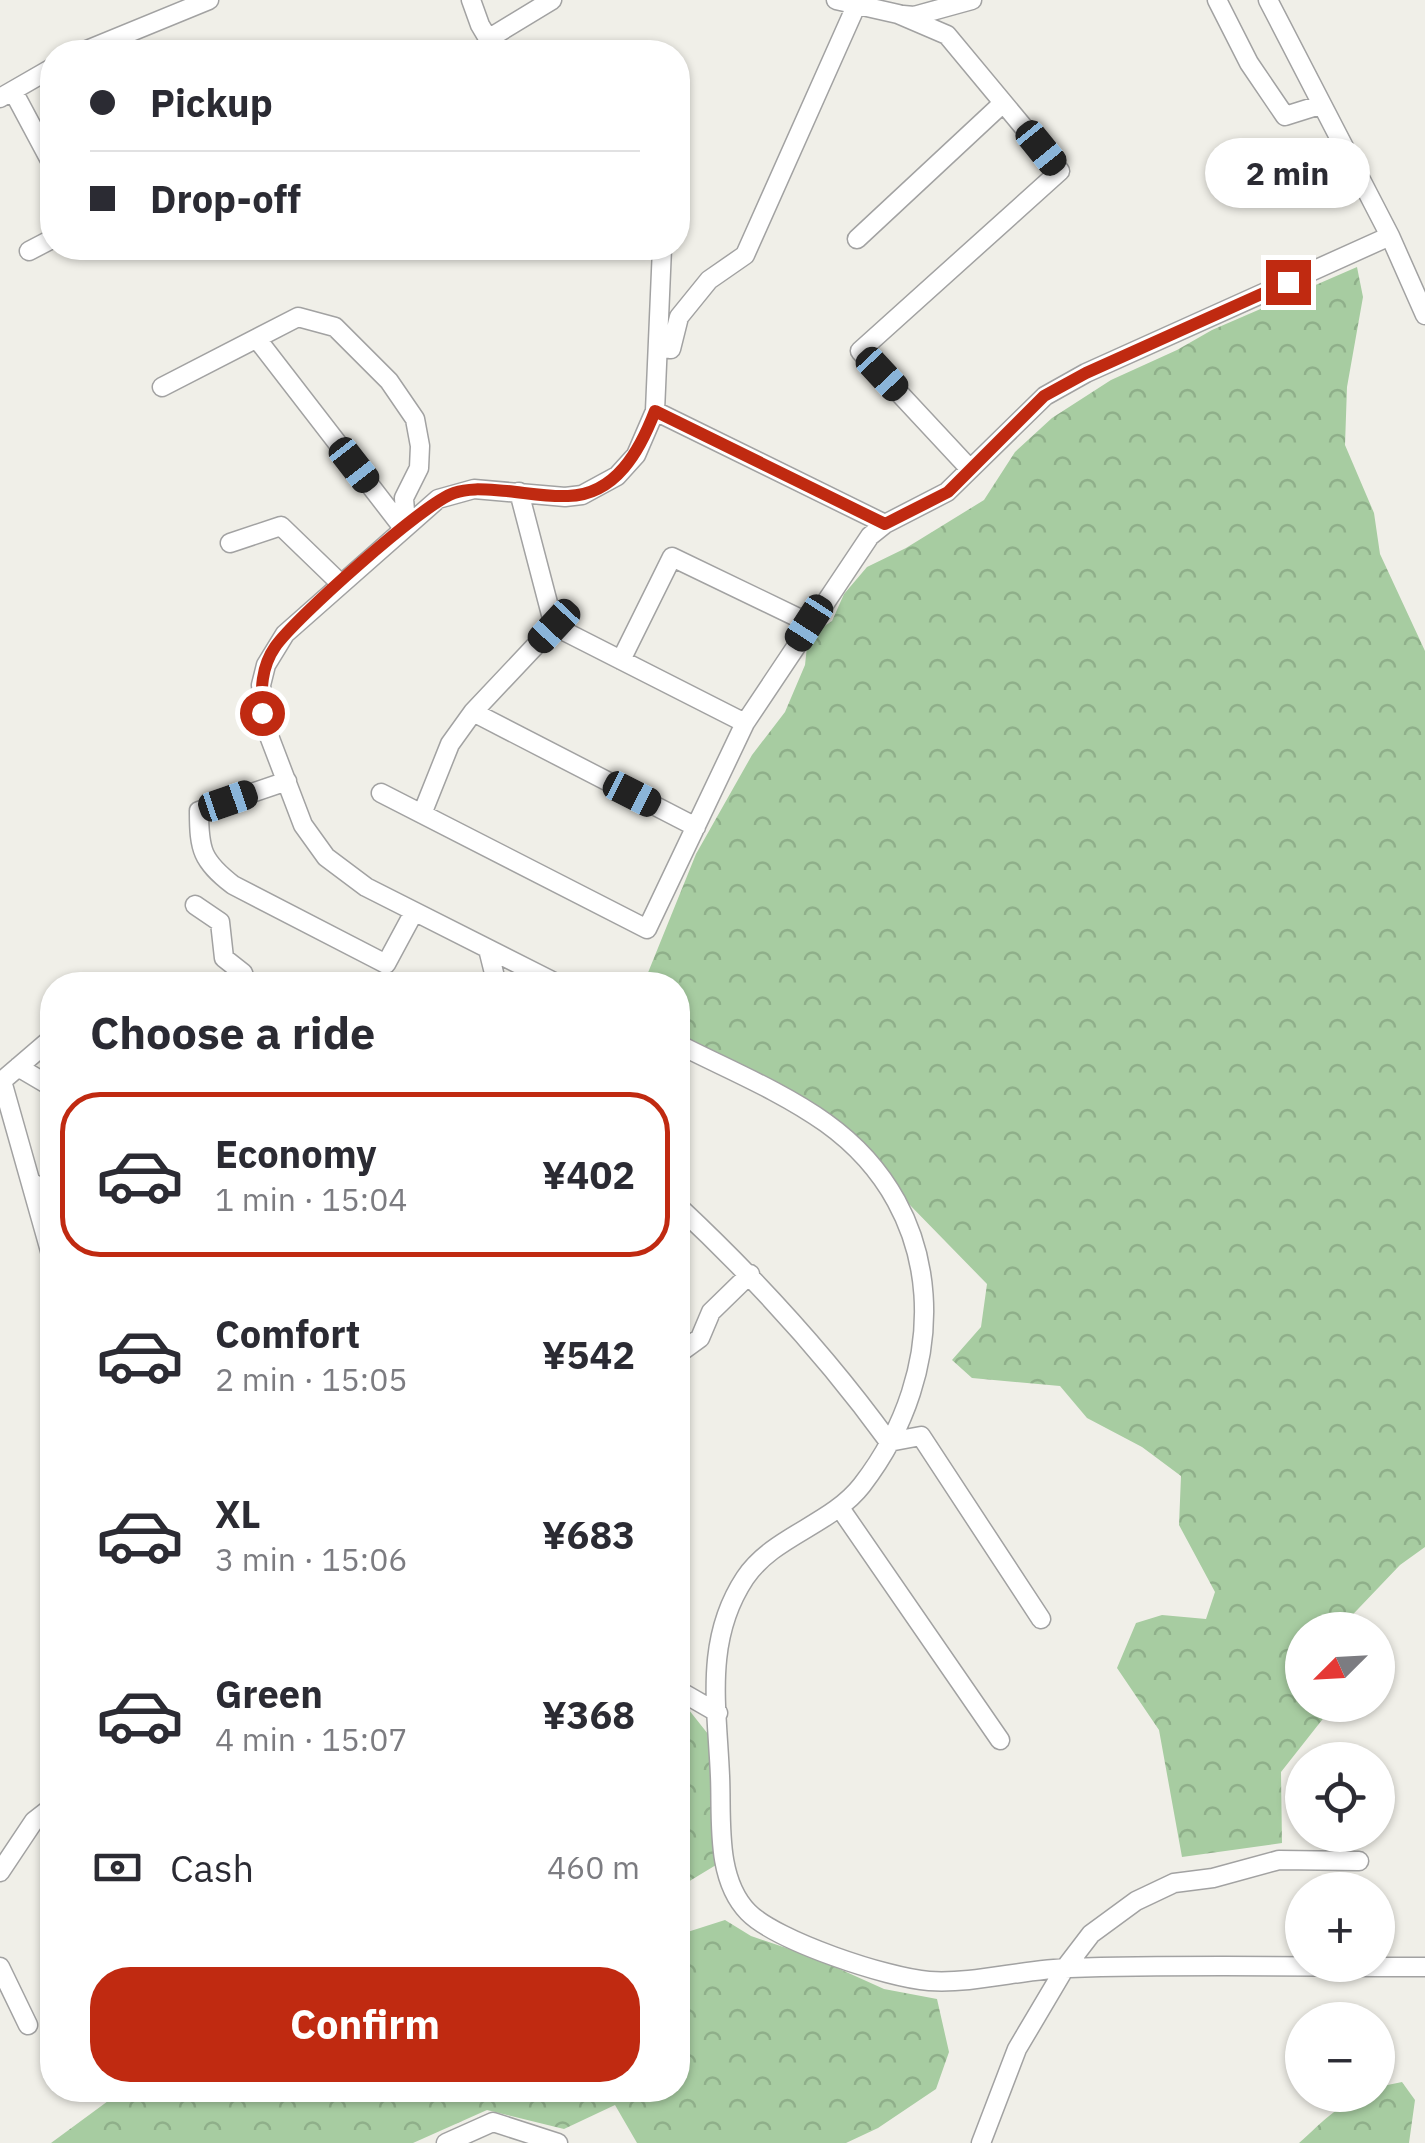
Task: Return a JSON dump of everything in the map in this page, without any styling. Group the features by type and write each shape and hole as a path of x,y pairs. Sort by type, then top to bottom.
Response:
{"street":[{"path":"130,40 209,0"},
{"path":"471,0 489,40"},
{"path":"500,40 552,0"},
{"path":"836,0 914,16 972,0"},
{"path":"1217,0 1249,64 1285,116 1320,105"},
{"path":"1268,0 1390,236 1425,315"},
{"path":"658,346 671,349 679,316 710,280 745,255 856,6"},
{"path":"898,14 947,34 1060,171 860,351 970,468"},
{"path":"40,75 6,95 40,146"},
{"path":"858,239 1004,103"},
{"path":"381,793 647,929 746,723 870,536 885,524 948,492 1044,396 1086,373 1390,236"},
{"path":"29,251 40,246"},
{"path":"534,972 414,912 356,880 326,858 303,826 262,713 261,685 266,665 285,634 438,499 474,488 565,497 582,495 603,485 636,455 655,411 662,260"},
{"path":"162,387 298,317 335,327 390,380 414,419 420,446 418,468 404,498 404,526"},
{"path":"257,339 404,526"},
{"path":"655,411 885,524"},
{"path":"519,492 554,626 746,723"},
{"path":"230,543 281,526 340,584"},
{"path":"621,660 672,557 809,623"},
{"path":"422,814 450,744 473,712 554,626"},
{"path":"473,712 696,827"},
{"path":"287,781 199,812 199,846 218,873 233,885 386,964 414,912"},
{"path":"196,905 220,922 224,958 244,972"},
{"path":"488,949 494,972"},
{"path":"40,1048 2,1081 40,1215"},
{"path":"690,1050 795,1103 830,1126 882,1178 913,1243 926,1306 925,1335 909,1402 860,1487 840,1508 766,1555 748,1574 724,1616 719,1635 718,1713 723,1844 728,1877 746,1910 778,1934 886,1973 926,1981 959,1981 1065,1968 1425,1966"},
{"path":"18,1066 40,1080"},
{"path":"31,1182 40,1188"},
{"path":"690,1217 750,1274 841,1376 889,1442"},
{"path":"690,1345 700,1338 711,1312 750,1274"},
{"path":"889,1442 921,1436 1041,1620"},
{"path":"840,1508 1000,1740"},
{"path":"690,1697 718,1713"},
{"path":"0,1872 40,1816"},
{"path":"981,2143 1017,2050 1065,1968 1090,1934 1136,1901 1174,1883 1213,1878 1279,1860 1359,1861"},
{"path":"0,1967 28,2025"},
{"path":"446,2143 492,2122 558,2143"}],"green space":[{"path":"1357,267 1363,297 1347,387 1345,445 1374,513 1380,554 1425,651 1425,1547 1400,1565 1355,1612 1285,1612 1285,1722 1320,1722 1305,1742 1285,1742 1285,1767 1281,1772 1282,1843 1182,1857 1159,1730 1117,1668 1136,1623 1162,1615 1206,1619 1215,1592 1179,1525 1181,1476 1142,1447 1087,1418 1060,1386 972,1378 952,1360 981,1327 987,1284 864,1158 817,1117 690,1051 690,972 648,972 696,854 752,755 785,712 805,665 808,637 832,621 844,594 867,567 984,500 1015,452 1052,418 1111,380 1212,330"},
{"path":"690,1711 708,1734 716,1865 690,1881"},
{"path":"725,1920 751,1936 813,1957 884,1989 937,1999 949,2052 936,2089 878,2128 846,2143 637,2143 615,2105 564,2129 487,2110 413,2143 51,2143 107,2102 690,2102 690,1931"},
{"path":"1402,2082 1415,2100 1409,2143 1299,2143 1335,2112 1395,2112 1395,2083"}],"route":[{"path":"262,713 261,685 266,665 285,634 438,499 474,488 565,497 582,495 616,476 636,455 655,411 885,524 948,492 1044,396 1086,373 1288,282"}]}
